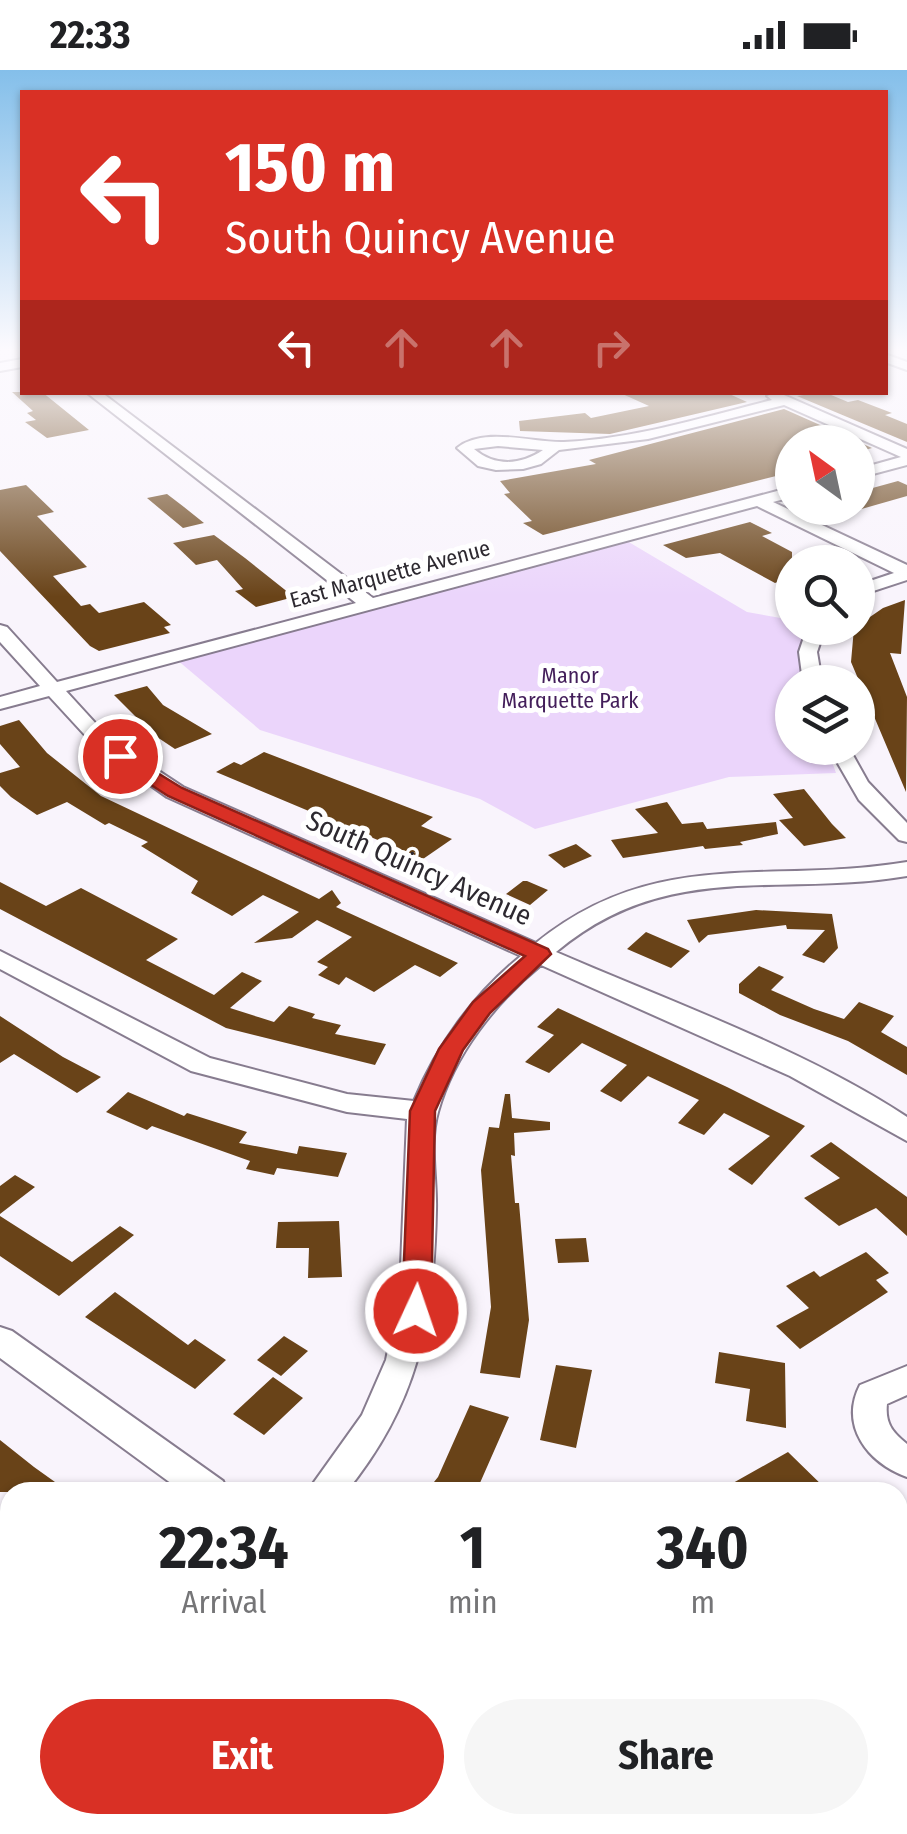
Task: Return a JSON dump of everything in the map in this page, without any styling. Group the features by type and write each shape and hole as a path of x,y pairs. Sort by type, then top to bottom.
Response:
{"street":[{"path":"145,432 368,603"},
{"path":"555,446 539,460 504,466 483,462 464,448 482,442 555,446 654,432"},
{"path":"853,432 907,457"},
{"path":"875,468 907,457"},
{"name":"East Marquette Avenue","path":"0,702 775,497"},
{"path":"759,501 907,573"},
{"path":"875,584 907,573"},
{"name":"South Quincy Avenue","path":"0,631 102,742 175,792 800,1070 870,1106 907,1131"},
{"path":"848,765 860,790 907,835"},
{"path":"334,1482 383,1415 404,1364 416,1311 422,1111 452,1049 481,1008 540,954 605,907 665,886 718,878 844,879 907,870"},
{"path":"0,959 201,1065 348,1103 422,1111"},
{"path":"0,1340 196,1482"},
{"path":"907,1380 872,1395 868,1421 890,1452 907,1462"}],"green space":[{"name":"Manor Marquette Park","path":"627,541 747,612 775,617 775,645 801,645 800,665 775,665 775,765 833,765 836,773 729,777 535,829 480,799 260,730 176,659"}],"building":[{"path":"39,432 77,432 47,438"},
{"path":"695,432 775,432 775,476 543,535 523,523 532,521 504,494 510,493 500,481 596,464 589,460"},
{"path":"884,432 907,432 907,442"},
{"path":"898,481 907,485 907,496 875,505 875,487"},
{"path":"26,485 54,512 37,516 87,567 53,576 81,606 90,604 99,613 144,602 171,625 164,627 170,633 99,651 90,646 0,551 0,490"},
{"path":"167,494 204,523 183,528 147,498"},
{"path":"750,522 772,533 762,536 779,545 775,545 775,583 720,553 686,558 663,545"},
{"path":"214,535 294,597 256,607 235,591 243,589 217,560 196,565 173,543"},
{"path":"905,600 901,654 890,653 907,697 906,792 875,719 875,665 851,662 852,645 875,645 875,614"},
{"path":"147,686 163,705 212,734 175,749 154,735 114,695"},
{"path":"19,720 47,753 101,796 319,899 332,890 341,903 336,907 458,963 440,977 415,965 374,992 346,977 339,985 318,975 328,967 317,962 352,937 317,920 292,938 254,943 299,912 263,895 232,916 191,893 198,881 141,846 148,842 109,823 105,825 67,802 37,815 11,797 0,786 0,773 20,767 0,744 0,726"},
{"path":"264,752 433,817 421,826 452,839 423,859 216,772 234,762 241,765"},
{"path":"804,789 846,838 804,846 779,820 793,818 773,794"},
{"path":"667,802 682,824 703,822 707,829 776,822 778,834 740,842 743,845 705,849 703,846 623,858 611,840 658,833 635,809"},
{"path":"576,844 592,856 564,868 548,855"},
{"path":"523,881 548,890 530,905 506,894"},
{"path":"0,882 46,906 81,888 178,939 146,960 214,995 242,972 262,981 230,1008 274,1022 289,1006 315,1014 312,1018 341,1025 335,1034 386,1044 375,1065 226,1028 0,909"},
{"path":"756,910 832,914 838,948 824,963 802,955 825,930 787,929 786,925 708,935 699,943 687,920"},
{"path":"646,932 690,951 671,968 627,949"},
{"path":"759,966 784,977 771,990 814,1009 844,1019 859,1002 894,1016 881,1032 907,1047 907,1075 848,1041 780,1015 739,993 739,984"},
{"path":"558,1008 805,1126 752,1185 728,1169 770,1136 724,1113 704,1135 678,1123 699,1100 648,1076 621,1102 600,1091 627,1065 582,1043 549,1073 525,1062 554,1035 537,1027"},
{"path":"0,1016 101,1077 77,1093 14,1054 0,1063"},
{"path":"128,1092 184,1116 187,1113 247,1132 239,1143 297,1154 299,1146 347,1153 338,1177 277,1168 274,1175 246,1169 250,1161 152,1126 147,1130 106,1112"},
{"path":"505,1094 510,1094 512,1118 550,1122 550,1130 514,1133 515,1156 511,1155 529,1320 520,1378 480,1373 491,1307 481,1170 489,1127 499,1128"},
{"path":"831,1142 907,1197 907,1236 876,1208 839,1226 804,1198 840,1178 810,1156"},
{"path":"15,1175 35,1187 0,1214 0,1186"},
{"path":"0,1216 72,1262 120,1226 134,1235 59,1296 0,1256"},
{"path":"339,1221 342,1277 308,1278 309,1248 276,1248 278,1222"},
{"path":"586,1238 589,1262 558,1263 555,1239"},
{"path":"866,1252 889,1273 876,1280 888,1292 800,1349 776,1326 809,1308 786,1286 814,1271 820,1277"},
{"path":"115,1292 188,1345 195,1339 226,1360 195,1389 85,1317"},
{"path":"284,1336 308,1351 281,1376 257,1360"},
{"path":"719,1352 785,1363 786,1428 746,1421 750,1389 715,1383"},
{"path":"556,1365 592,1370 576,1448 540,1440"},
{"path":"273,1377 303,1398 264,1435 233,1414"},
{"path":"470,1405 509,1417 480,1482 434,1482"},
{"path":"0,1440 55,1482 0,1482"},
{"path":"788,1452 819,1482 735,1482"}],"route":[{"path":"120,756 175,792 540,954 481,1008 452,1049 422,1111 416,1311"}]}
